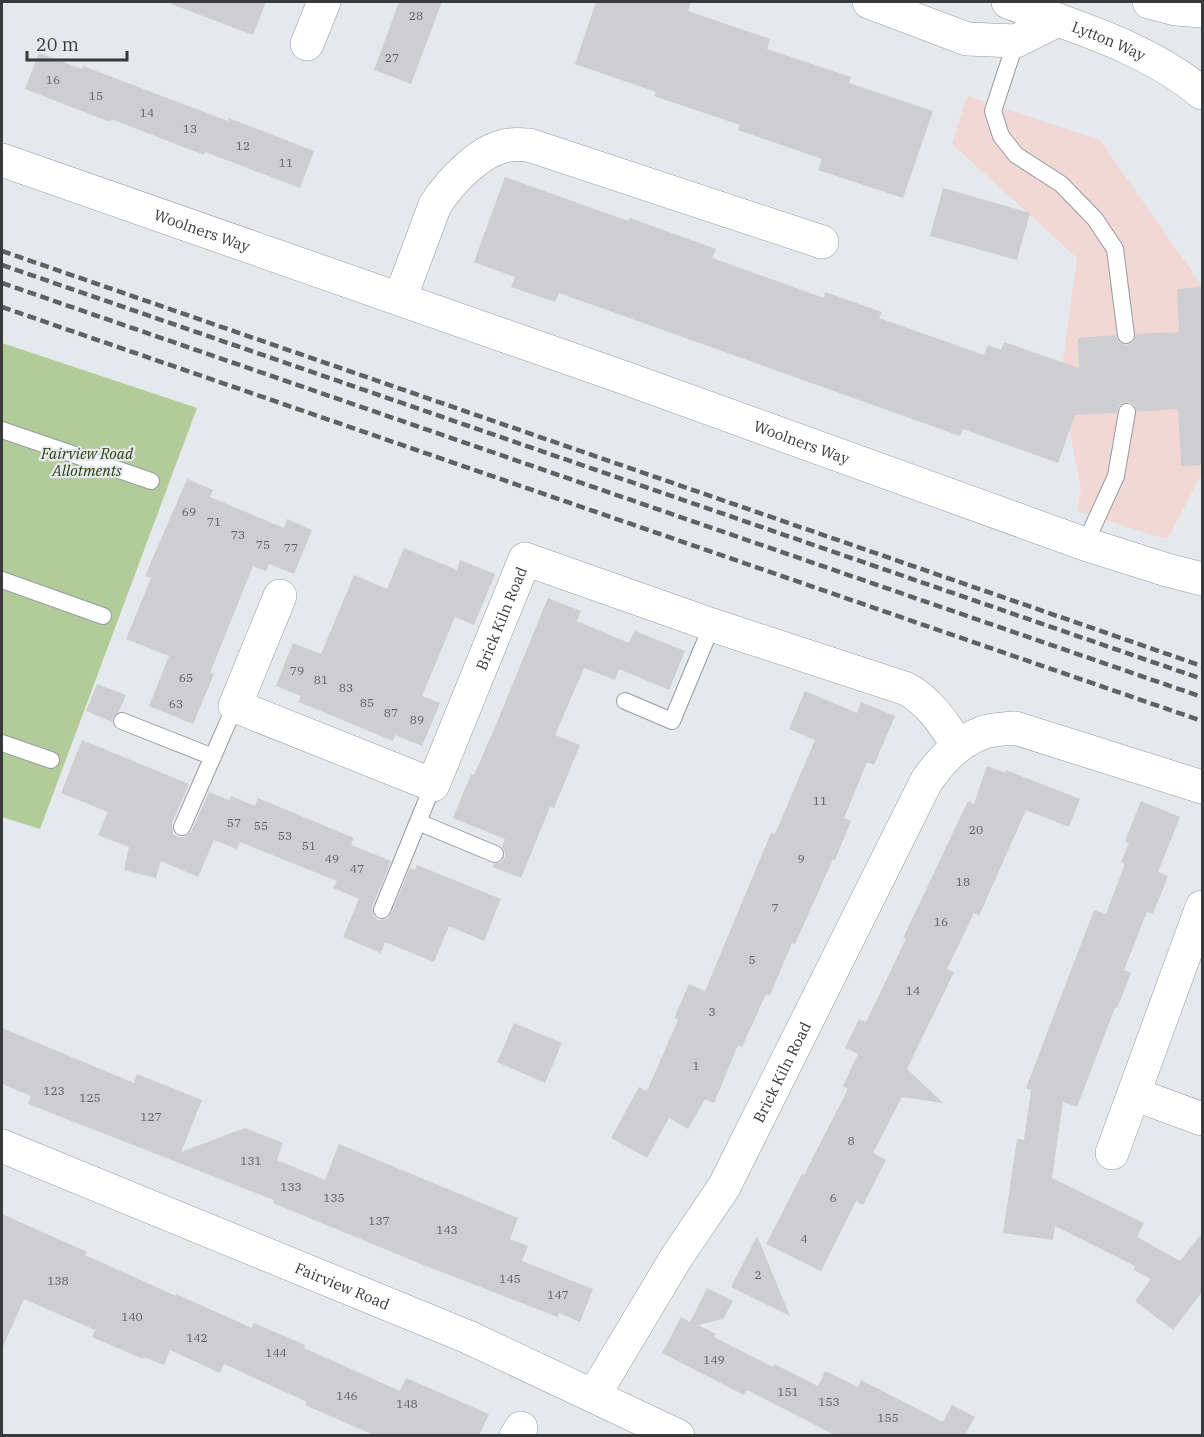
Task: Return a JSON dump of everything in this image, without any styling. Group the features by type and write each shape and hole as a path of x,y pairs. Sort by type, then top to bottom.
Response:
{"street":[{"path":"307,44 324,2"},
{"path":"868,2 1011,55 1058,20"},
{"name":"Lytton Way","path":"1008,2 1157,61 1176,72 1203,93"},
{"path":"1149,2 1176,9 1203,11"},
{"path":"400,299 435,205 444,191 478,159 495,149 509,145 528,145 822,242"},
{"name":"Woolners Way","path":"2,160 400,299 1085,544 1203,579"},
{"name":"Brick Kiln Road","path":"432,785 525,559 712,625 907,689 928,705 958,746"},
{"path":"280,596 235,706 432,785"},
{"name":"Brick Kiln Road","path":"594,1395 676,1258 724,1187 926,782 939,764 958,746 984,732 1015,728 1203,787"},
{"path":"1112,1153 1203,907"},
{"path":"1134,1094 1203,1119"},
{"name":"Fairview Road","path":"2,1146 460,1334 678,1436"}],"lane":[{"path":"1011,55 993,111 1001,136 1016,155 1061,184 1095,219 1115,249 1126,335"},
{"path":"1085,544 1116,476 1127,412"},
{"path":"2,430 151,481"},
{"path":"2,580 103,616"},
{"path":"625,700 672,721 712,625"},
{"path":"182,827 235,706"},
{"path":"123,721 213,757"},
{"path":"2,743 51,760"},
{"path":"382,910 432,785"},
{"path":"418,822 495,854"}],"shaded area":[{"path":"967,96 1100,140 1202,286 1202,473 1171,533 1166,538 1077,511 1081,489 1060,382 1077,258 952,144"}],"green space":[{"name":"Fairview Road Allotments","path":"2,343 197,408 40,829 2,817"}],"building":[{"path":"171,2 266,2 253,35 171,4"},
{"path":"399,2 442,2 411,84 374,70"},
{"path":"596,2 691,2 688,11 770,39 767,49 851,77 849,83 933,111 903,198 818,170 822,159 738,130 740,125 654,96 656,92 575,64"},
{"path":"39,53 82,69 83,66 228,121 229,118 314,151 300,188 205,152 204,155 111,119 110,122 25,89"},
{"path":"505,177 628,221 630,218 716,249 712,258 824,298 825,292 882,312 879,318 984,355 988,345 1001,350 1004,342 1079,368 1078,338 1115,335 1118,342 1127,345 1133,343 1136,334 1179,332 1177,289 1203,287 1203,465 1181,466 1178,409 1137,412 1134,404 1128,402 1119,405 1116,413 1075,415 1058,463 963,429 960,436 559,293 555,302 511,287 515,277 474,262"},
{"path":"943,188 1030,213 1017,260 930,236"},
{"path":"187,479 213,490 210,497 284,528 287,519 312,530 294,574 269,564 266,571 253,566 210,673 214,674 193,724 149,706 169,656 126,639 151,578 145,576"},
{"path":"404,548 457,570 460,560 495,574 474,625 455,617 422,696 440,703 422,746 395,735 393,741 298,702 301,696 276,686 293,643 321,654 354,575 387,589"},
{"path":"548,598 581,611 577,621 629,643 635,631 685,651 669,690 619,669 615,680 584,668 555,735 580,745 554,808 550,807 521,878 493,867 494,864 502,862 505,857 502,846 505,839 453,818 471,774 474,775 495,727"},
{"path":"97,684 126,695 112,722 86,711"},
{"path":"805,691 857,713 861,702 895,716 874,765 867,762 844,818 851,821 835,860 833,859 795,944 792,943 770,995 766,994 742,1047 738,1045 714,1103 705,1099 688,1129 669,1118 647,1158 611,1138 639,1087 647,1091 678,1020 674,1018 689,984 705,991 771,833 775,834 815,740 789,729"},
{"path":"82,740 189,784 172,823 173,833 178,837 184,837 191,832 209,792 229,800 231,796 255,806 258,798 354,838 351,845 391,861 372,907 373,916 379,920 388,919 410,868 415,870 417,865 501,899 484,941 449,926 434,962 385,942 381,953 343,937 359,899 333,888 337,881 240,842 237,849 214,840 198,877 161,861 156,878 124,870 129,847 98,835 108,812 61,793"},
{"path":"987,766 1006,773 1006,770 1080,799 1069,827 1026,810 979,916 974,913 947,969 954,972 907,1069 943,1103 902,1097 873,1153 886,1160 863,1205 856,1201 821,1271 766,1244 848,1089 843,1086 858,1054 845,1048 859,1019 866,1022 968,801 974,804"},
{"path":"1141,801 1180,817 1158,872 1168,876 1153,914 1147,912 1124,970 1131,973 1077,1107 1063,1102 1052,1178 1144,1223 1137,1237 1180,1261 1203,1232 1203,1291 1173,1330 1135,1301 1151,1279 1134,1270 1135,1266 1055,1226 1053,1240 1003,1233 1017,1139 1024,1140 1031,1090 1026,1088 1094,910 1106,914 1125,864 1121,862 1129,843 1125,841"},
{"path":"514,1023 562,1043 545,1083 497,1062"},
{"path":"2,1028 134,1083 137,1074 202,1100 181,1152 245,1128 283,1143 277,1160 325,1180 339,1144 518,1218 510,1239 528,1246 522,1261 593,1289 580,1322 559,1313 558,1317 421,1264 273,1203 274,1200 28,1104 31,1096 2,1084"},
{"path":"2,1214 87,1252 85,1255 176,1296 176,1294 252,1328 254,1323 400,1391 406,1378 489,1414 479,1436 376,1436 305,1405 307,1402 224,1364 220,1373 170,1350 164,1365 144,1357 143,1359 92,1337 95,1330 24,1299 2,1349"},
{"path":"757,1236 790,1316 731,1287"},
{"path":"707,1288 733,1301 723,1319 698,1325 716,1334 714,1337 773,1367 774,1364 818,1386 825,1371 858,1387 861,1380 943,1422 952,1405 975,1417 966,1433 971,1436 837,1436 747,1390 744,1395 662,1353 681,1317 690,1322"}],"railway":[{"path":"2,251 1202,666"},
{"path":"2,265 1202,679"},
{"path":"2,283 1202,697"},
{"path":"2,307 1202,721"}]}
